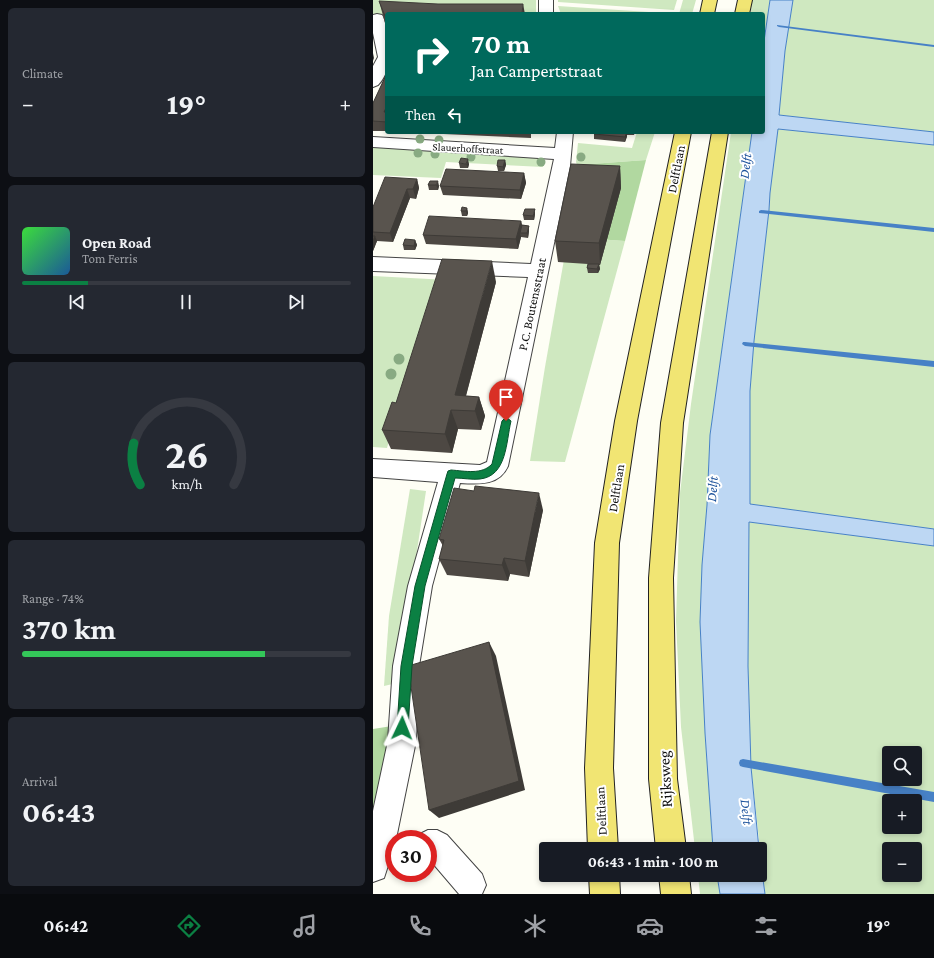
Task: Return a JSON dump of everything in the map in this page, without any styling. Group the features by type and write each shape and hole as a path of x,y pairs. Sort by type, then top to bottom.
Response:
{"main road":[{"path":"708,12 711,0"},
{"path":"742,12 745,0"},
{"name":"Delftlaan","path":"603,842 599,768 607,543 626,421 683,134"},
{"name":"Rijksweg","path":"670,842 663,779 661,578 672,423 721,134"},
{"path":"604,882 605,894"},
{"path":"675,882 676,894"}],"street":[{"path":"546,0 546,12"},
{"path":"373,82 385,56 379,18"},
{"name":"P.C. Boutensstraat","path":"451,474 480,475 491,472 497,466 562,166 565,134"},
{"name":"Slauerhoffstraat","path":"373,142 563,154"},
{"path":"373,264 539,271"},
{"path":"373,468 451,474 420,586 406,666 402,741 383,851"},
{"path":"437,845 471,885"}],"green space":[{"path":"373,0 536,0 536,12 385,12 385,16 373,16"},
{"path":"558,0 677,0 674,10 558,2"},
{"path":"683,0 696,0 693,12 680,12"},
{"path":"752,0 770,0 765,34 765,12 749,12"},
{"path":"793,0 934,0 934,132 779,115 785,51"},
{"path":"558,6 649,12 560,12"},
{"path":"778,129 934,145 934,529 750,504 750,391 754,341"},
{"path":"636,134 654,134 646,160 577,165 576,162 578,143 632,148"},
{"path":"731,134 752,134 710,435 707,505 702,565 700,622 705,733 713,842 694,842 681,727 676,621 680,493 691,404"},
{"path":"373,147 545,156 543,167 446,162 441,178 373,175"},
{"path":"646,160 625,241 568,237 577,165"},
{"path":"568,237 625,241 565,462 530,461 545,367"},
{"path":"373,276 448,280 394,422 387,448 373,447"},
{"path":"410,489 426,491 397,683 384,686 389,616"},
{"path":"749,522 934,546 934,894 765,894 764,882 767,882 767,842 759,842 751,767 748,666"},
{"path":"392,726 382,807 373,810 373,729"},
{"path":"699,882 718,882 720,894 700,894"}],"water":[{"name":"Delft","path":"770,0 793,0 785,51 779,115 934,132 934,145 778,129 754,341 750,391 750,504 934,529 934,546 749,522 748,666 751,767 758,842 713,842 705,733 700,622 710,435 752,134 765,134 765,34"},
{"path":"718,882 763,882 765,894 720,894"}],"building":[{"path":"379,1 438,4 523,4 522,12 385,12 385,16"},
{"path":"385,77 385,122 373,121 373,103"},
{"path":"594,134 626,134 625,137"},
{"path":"461,158 468,159 466,164 459,163"},
{"path":"498,160 505,160 503,167 497,166"},
{"path":"571,164 620,166 599,243 555,241"},
{"path":"446,169 524,173 520,190 440,186"},
{"path":"385,177 417,179 413,189 407,189 390,233 373,232 373,207"},
{"path":"430,181 438,181 436,185 428,185"},
{"path":"462,207 467,208 466,211 461,211"},
{"path":"525,209 535,209 533,216 523,215"},
{"path":"429,216 521,221 516,239 423,235"},
{"path":"522,225 529,226 527,233 520,233"},
{"path":"405,239 415,240 414,246 403,245"},
{"path":"442,259 492,261 455,395 479,397 475,411 451,410 445,434 382,430 392,402 396,403"},
{"path":"588,264 599,264 597,269 587,268"},
{"path":"475,486 539,493 525,561 504,558 502,565 439,559 444,540 439,539 454,488 474,491"},
{"path":"489,642 519,781 429,810 408,666"}],"waterway":[{"path":"779,26 934,46"},
{"path":"761,212 934,230"},
{"path":"745,344 934,364"},
{"path":"743,763 934,797"}],"route":[{"path":"402,728 406,666 420,586 451,474 480,475 491,472 497,466 506,421"}]}
